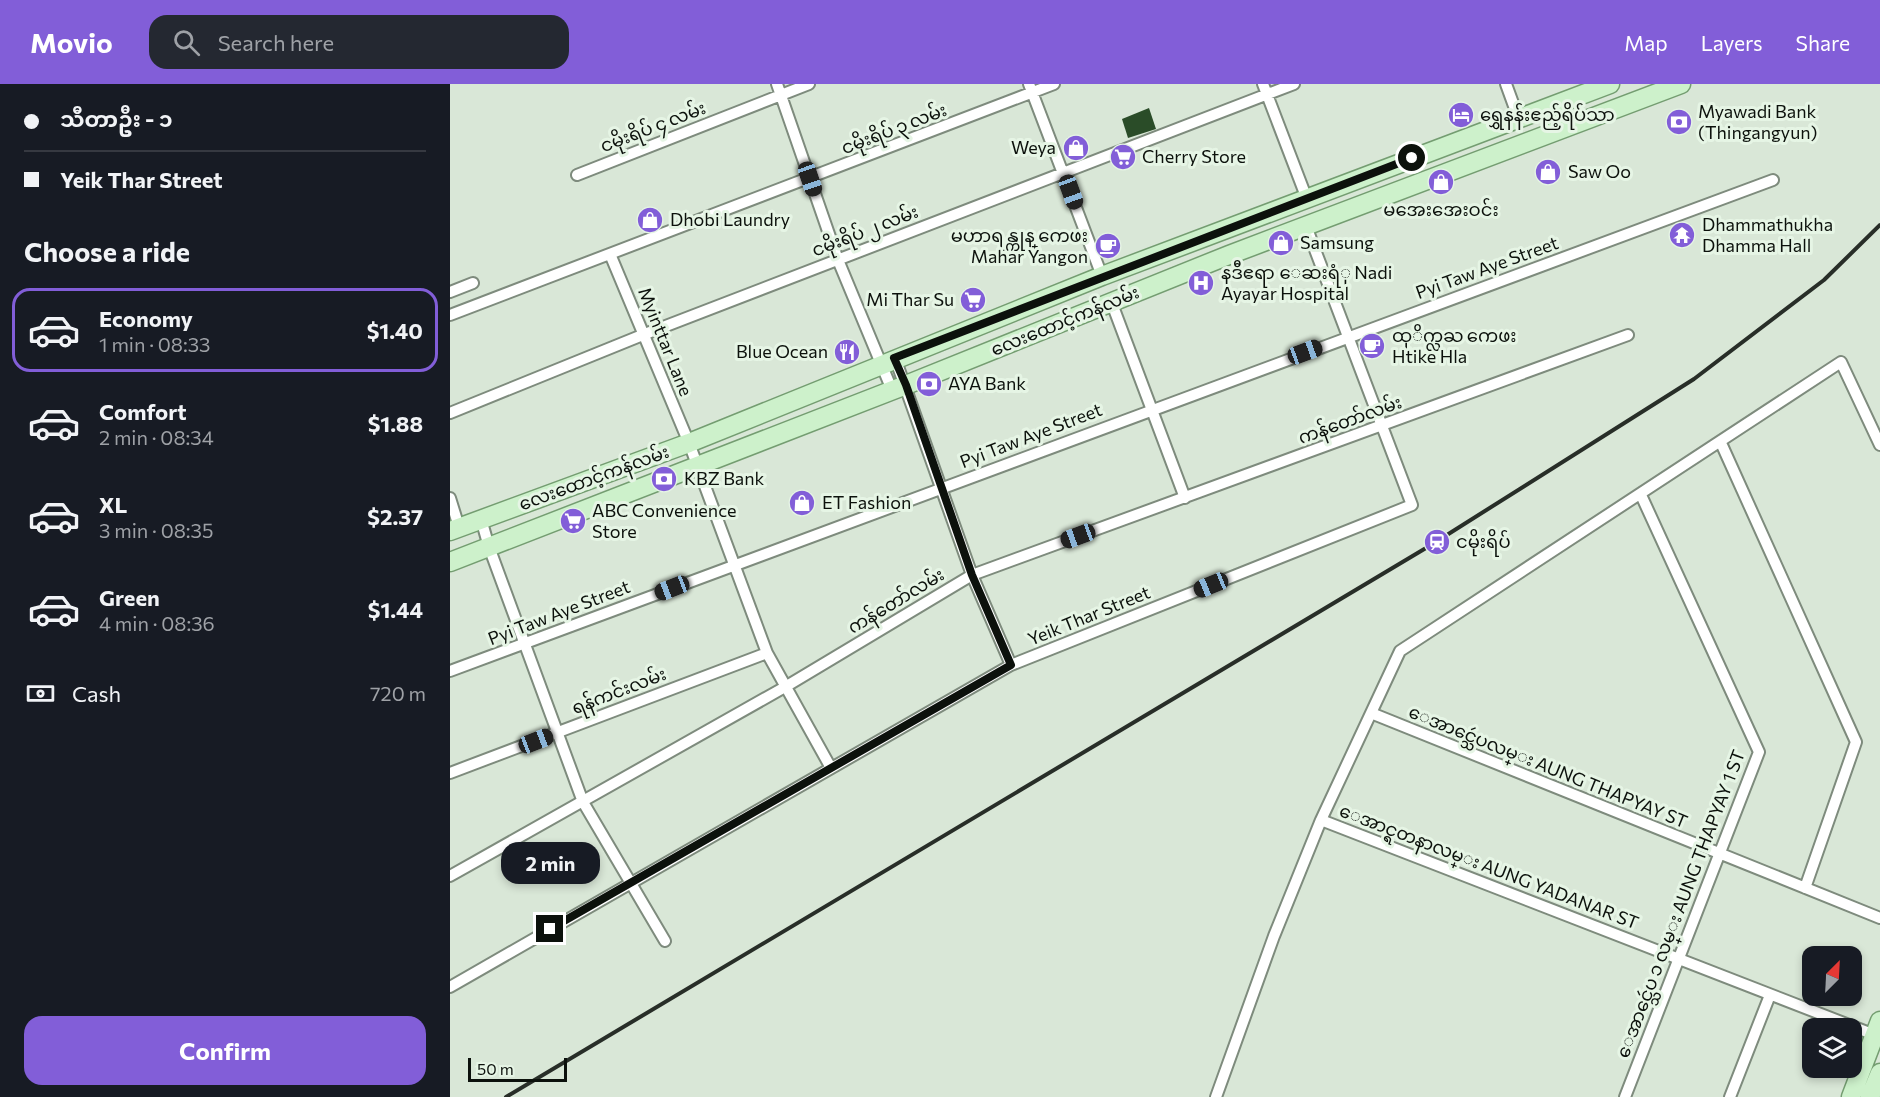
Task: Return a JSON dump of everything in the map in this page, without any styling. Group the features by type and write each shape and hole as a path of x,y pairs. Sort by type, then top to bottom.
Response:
{"main road":[{"name":"လေးထောင့်ကန်လမ်း","path":"454,529 689,443 1102,276 1610,84"},
{"name":"လေးထောင့်ကန်လမ်း","path":"450,562 1306,225 1681,84"},
{"path":"1219,231 1229,255"},
{"path":"1102,276 1112,302"},
{"path":"1851,1097 1878,1031"},
{"path":"1870,1097 1880,1073"}],"street":[{"path":"777,84 838,260 899,387 942,488 972,575 1011,665"},
{"name":"ငမိုးရိပ် ၄ လမ်း","path":"577,175 809,84"},
{"name":"ငမိုးရိပ် ၃ လမ်း","path":"450,315 810,179 1031,88 1054,84"},
{"name":"ငမိုးရိပ် ၂ လမ်း","path":"450,413 1265,89 1294,84"},
{"path":"1506,84 1518,117"},
{"path":"1031,88 1102,276"},
{"path":"1265,89 1307,198"},
{"name":"Pyi Taw Aye Street","path":"450,671 1773,180"},
{"path":"1306,225 1382,426"},
{"name":"Myinttar Lane","path":"610,254 689,443 767,653 831,768"},
{"path":"450,292 473,283"},
{"path":"1112,302 1185,498"},
{"name":"ကန်တော်လမ်း","path":"450,876 785,687 972,575 1628,335"},
{"path":"1216,1097 1274,936 1321,820 1400,651 1721,443 1841,362 1880,445"},
{"name":"Yeik Thar Street","path":"450,987 1011,665 1412,505 1382,426"},
{"path":"1721,443 1856,742 1805,888"},
{"name":"ေအာင္သေဴပ ၁ လမ္း AUNG THAPYAY 1 ST","path":"1625,1097 1760,752 1641,495"},
{"path":"450,498 454,529"},
{"path":"481,519 489,547 582,802 665,941"},
{"name":"ရန်ကင်းလမ်း","path":"450,773 767,653"},
{"name":"ေအာင္သေဴပလမ္း AUNG THAPYAY ST","path":"1371,713 1880,918"},
{"name":"ေအာင္ရတနာလမ္း AUNG YADANAR ST","path":"1321,820 1770,995 1878,1031"},
{"path":"1730,1097 1770,995"}],"building":[{"path":"1149,108 1156,129 1128,138 1122,119"}],"railway":[{"path":"506,1097 1431,545 1694,379 1824,280 1880,225"}],"place":[{"name":"ရွှေနန်းဧည့်ရိပ်သာ","path":"1461,115"},
{"name":"Myawadi Bank (Thingangyun)","path":"1679,122"},
{"name":"Weya","path":"1076,148"},
{"name":"Cherry Store","path":"1123,157"},
{"name":"Saw Oo","path":"1548,172"},
{"name":"မအေးအေးဝင်း","path":"1441,182"},
{"name":"Dhobi Laundry","path":"650,220"},
{"name":"Dhammathukha Dhamma Hall","path":"1682,235"},
{"name":"Samsung","path":"1281,243"},
{"name":"မဟာရန္ကုန္ ကေဖး Mahar Yangon","path":"1108,246"},
{"name":"နဒီဧရာ ေဆးရံု Nadi Ayayar Hospital","path":"1201,283"},
{"name":"Mi Thar Su","path":"973,300"},
{"name":"ထုိက္လႀ ကေဖး Htike Hla","path":"1372,346"},
{"name":"Blue Ocean","path":"847,352"},
{"name":"AYA Bank","path":"929,384"},
{"name":"KBZ Bank","path":"664,479"},
{"name":"ET Fashion","path":"802,503"},
{"name":"ABC Convenience Store","path":"573,521"},
{"name":"ငမိုးရိပ်","path":"1437,542"}],"route":[{"path":"550,929 1011,665 972,575 906,385 894,358 1412,158"}]}
